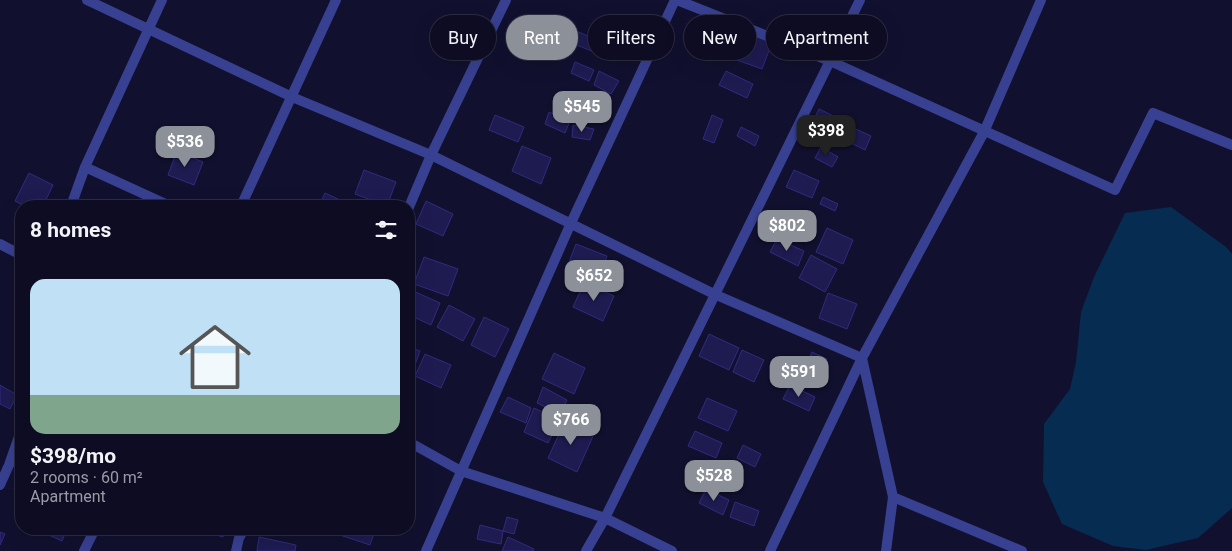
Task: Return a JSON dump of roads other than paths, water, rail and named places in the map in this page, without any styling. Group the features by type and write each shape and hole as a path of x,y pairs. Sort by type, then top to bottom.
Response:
{"street":[{"path":"87,0 292,97 431,154 714,294 862,358"},
{"path":"73,200 85,167 162,0"},
{"path":"244,200 336,0"},
{"path":"412,200 431,154 506,0"},
{"path":"426,551 571,223 676,0 830,61 1115,190 1153,113 1232,145"},
{"path":"586,551 605,518 860,0"},
{"path":"770,551 862,358 984,132 1041,0"},
{"path":"85,167 157,200"},
{"path":"0,244 15,252"},
{"path":"862,358 893,497 886,551"},
{"path":"415,445 461,471 605,518 672,551"},
{"path":"0,485 15,448"},
{"path":"893,497 1022,551"},
{"path":"84,551 92,535"},
{"path":"236,551 241,535"}],"water":[{"path":"1171,207 1226,247 1232,254 1232,508 1198,538 1146,550 1113,546 1062,524 1043,482 1044,424 1070,389 1076,362 1081,312 1094,277 1125,213"}]}
